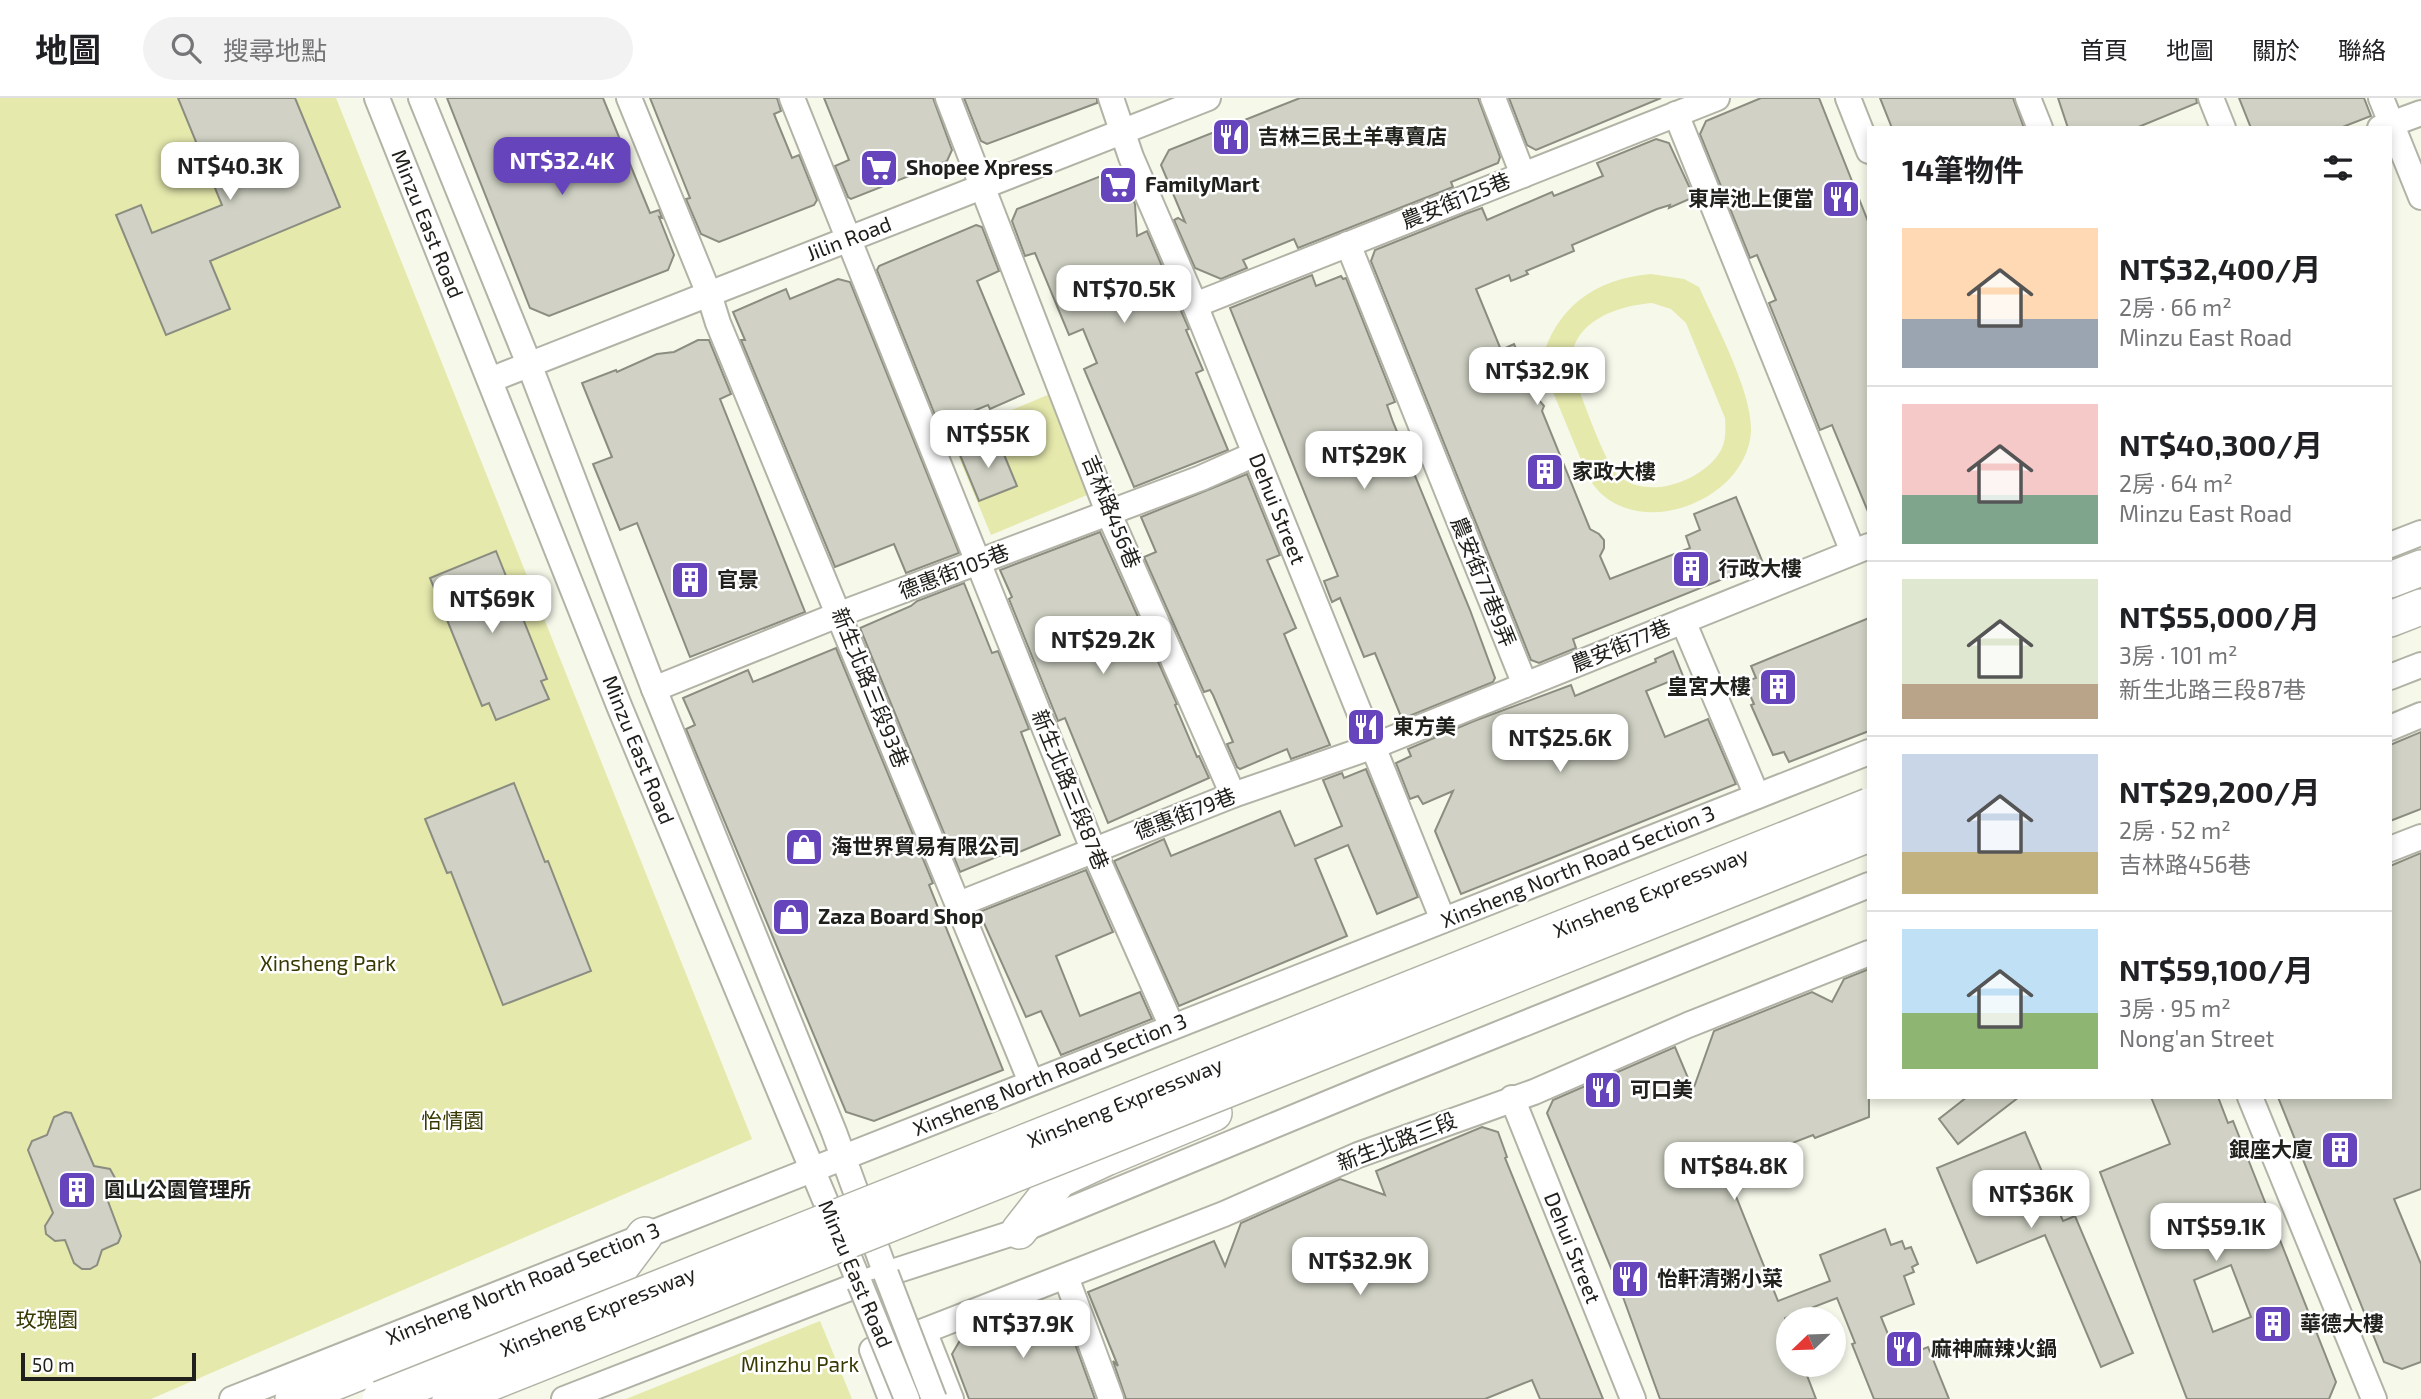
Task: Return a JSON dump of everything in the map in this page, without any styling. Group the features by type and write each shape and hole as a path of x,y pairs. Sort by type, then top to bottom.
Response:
{"highway":[{"path":"2392,579 2421,568"},
{"path":"2392,599 2421,588"},
{"path":"2392,618 2421,607"},
{"name":"Xinsheng Expressway","path":"380,1399 1867,807"},
{"path":"1018,1231 1059,1180 1106,1157 1650,934 1773,889 1867,837"},
{"name":"Xinsheng Expressway","path":"450,1399 1867,837"},
{"path":"293,1399 621,1267 645,1235"}],"street":[{"name":"Minzu East Road","path":"377,98 620,708 907,1399"},
{"name":"Minzu East Road","path":"421,98 529,365 654,689 844,1157 934,1399"},
{"name":"新生北路三段93巷","path":"629,98 709,294 718,323 1031,1082"},
{"name":"新生北路三段87巷","path":"792,98 1093,849 1172,1027"},
{"name":"吉林路456巷","path":"948,98 1108,512 1233,795"},
{"name":"Dehui Street","path":"1111,98 1131,157 1195,304 1443,920"},
{"name":"Jilin Road","path":"490,380 1208,98"},
{"path":"1493,98 1523,175"},
{"name":"農安街125巷","path":"1195,304 1717,98"},
{"path":"1847,98 1867,146"},
{"path":"2028,98 2039,126"},
{"path":"2211,98 2222,126"},
{"path":"2381,98 2386,125 2421,113"},
{"path":"1676,114 1861,549"},
{"path":"2392,137 2421,197"},
{"name":"農安街77巷9弄","path":"1348,244 1525,685"},
{"name":"德惠街105巷","path":"654,689 840,614 1201,478 1255,454"},
{"path":"2392,544 2421,533"},
{"name":"農安街77巷","path":"1374,746 1861,549"},
{"path":"1683,621 1757,796"},
{"path":"2392,676 2421,665"},
{"path":"2392,727 2421,715"},
{"name":"德惠街79巷","path":"959,904 1233,795 1374,746"},
{"name":"Xinsheng North Road Section 3","path":"232,1399 1867,753"},
{"path":"2392,848 2421,837"},
{"path":"564,1399 886,1274 1018,1231 1867,886"},
{"name":"新生北路三段","path":"951,1399 924,1331 1224,1214 1358,1155 1550,1085 1688,1025 1867,954"},
{"name":"Dehui Street","path":"1512,1098 1633,1399"},
{"path":"2251,1099 2374,1399"},
{"path":"1066,1277 1111,1399"},
{"path":"872,1350 891,1399"}],"green space":[{"name":"Xinsheng Park","path":"0,98 336,98 752,1139 151,1399 0,1399"},
{"path":"1651,274 1684,279 1699,287 1740,378 1750,416 1751,432 1746,453 1735,472 1720,488 1701,500 1658,512 1636,511 1616,504 1594,486 1541,363 1547,344 1567,312 1595,290 1630,277","holes":["1652,303 1671,309 1686,323 1725,418 1725,437 1718,455 1698,474 1670,485 1641,486 1628,482 1617,474 1605,455 1572,369 1572,353 1585,329 1609,313"]},
{"path":"1050,394 1092,493 991,535 950,436"},
{"name":"Minzhu Park","path":"820,1321 852,1399 626,1399"}],"building":[{"path":"178,98 295,98 340,207 210,261 230,309 166,335 116,215 141,205 152,233 222,205"},
{"path":"447,98 603,98 650,213 659,210 662,218 659,217 674,255 668,270 549,316 530,308"},
{"path":"650,98 777,98 781,111 774,114 792,158 799,155 817,200 814,205 719,242 701,234 686,199 690,198"},
{"path":"824,98 933,98 952,150 947,161 851,199 835,166 849,160"},
{"path":"964,98 1097,98 1097,103 987,144 981,141"},
{"path":"1300,98 1478,98 1500,157 1498,163 1451,182 1453,187 1298,248 1294,239 1243,260 1247,268 1221,279 1195,268 1174,220 1178,218 1185,222 1161,165 1169,150"},
{"path":"1509,98 1661,98 1536,150 1527,145"},
{"path":"1761,98 1819,98 1867,219 1867,509 1832,425 1820,430 1769,303 1776,300 1757,255 1750,258 1700,134 1706,121"},
{"path":"1880,98 2013,98 2023,126 1891,126"},
{"path":"2058,98 2196,98 2197,103 2141,126 2067,126"},
{"path":"2239,98 2364,98 2371,116 2345,126 2250,126"},
{"path":"1656,139 1669,143 1694,197 1669,208 1670,205 1657,209 1572,245 1574,251 1526,271 1528,274 1511,281 1509,275 1476,289 1501,350 1514,344 1538,399 1544,406 1542,411 1590,529 1604,540 1600,556 1610,579 1690,548 1686,536 1700,530 1694,514 1736,497 1763,563 1573,639 1576,648 1539,663 1531,660 1371,261 1375,250 1465,214 1482,208 1487,220 1552,192 1554,196 1603,176 1597,163"},
{"path":"1106,174 1128,188 1135,204 1137,236 1147,231 1189,329 1186,330 1203,370 1196,373 1228,450 1134,487 1084,369 1097,363 1083,329 1069,335 1035,253 1025,256 1012,221 1017,209"},
{"path":"976,225 982,227 999,271 977,281 1024,394 990,409 988,405 939,425 877,270 879,266"},
{"path":"1312,275 1316,286 1341,276 1346,278 1395,402 1387,405 1393,422 1495,678 1493,682 1402,719 1375,653 1364,657 1340,598 1332,602 1324,581 1338,576 1230,308"},
{"path":"838,279 850,282 959,553 906,573 894,544 835,567 741,340 745,340 733,312 786,289 790,299"},
{"path":"698,340 709,340 731,394 720,399 805,612 690,657 637,523 620,530 593,464 612,457 582,383 616,370 617,372 657,354 674,352"},
{"path":"998,440 1017,486 979,501 960,455"},
{"path":"1247,474 1280,555 1267,560 1296,628 1284,634 1330,745 1291,759 1287,749 1240,769 1227,744 1233,742 1213,695 1210,690 1204,692 1144,557 1156,552 1141,517"},
{"path":"1100,532 1177,704 1175,705 1197,757 1199,756 1209,778 1108,823 1065,718 1058,721 1000,570"},
{"path":"496,551 547,679 541,681 549,699 496,720 489,703 482,706 430,578"},
{"path":"964,583 992,653 998,651 1029,729 1021,732 1060,835 1012,855 1011,851 960,872 860,628 917,601"},
{"name":"皇宮大樓","path":"1867,619 1867,732 1789,762 1784,752 1773,755 1744,682 1756,678 1751,666"},
{"path":"836,648 933,883 929,885 1003,1070 874,1121 846,1112 686,729 695,725 683,698 748,670 753,682"},
{"path":"1673,651 1683,676 1646,691 1665,737 1708,719 1736,784 1461,894 1435,831 1453,791 1423,804 1418,796 1410,799 1396,763 1411,756 1408,749 1571,685 1575,696 1656,662 1655,659"},
{"path":"2421,732 2421,809 2392,820 2392,744"},
{"path":"1366,769 1418,897 1377,914 1348,845 1315,859 1347,936 1179,1006 1114,861 1164,839 1171,856 1280,811 1295,846 1342,826 1323,780 1342,773 1344,778"},
{"path":"514,783 591,971 503,1005 451,872 447,873 425,819"},
{"path":"2421,853 2421,1189 2394,1199 2421,1264 2421,1362 2402,1369 2384,1362 2279,1099 2392,1099 2392,865"},
{"path":"1086,870 1113,932 1056,956 1080,1016 1140,992 1152,1019 1061,1055 1041,1011 1026,1017 979,912"},
{"path":"1867,970 1869,1117 1725,1169 1778,1301 1830,1281 1820,1255 1885,1229 1891,1245 1902,1241 1905,1249 1911,1247 1918,1264 1912,1267 1914,1272 1904,1276 1914,1304 1881,1317 1898,1359 1928,1347 1949,1399 1874,1399 1852,1344 1855,1343 1846,1320 1846,1307 1841,1307 1837,1298 1814,1307 1776,1307 1776,1377 1808,1377 1816,1399 1660,1399 1623,1297 1547,1113 1553,1100 1675,1047 1693,1090 1714,1031 1812,992 1832,1002 1844,979"},
{"path":"1964,1099 2016,1099 1958,1144 1939,1119"},
{"path":"2152,1099 2219,1099 2228,1123 2233,1121 2336,1382 2329,1399 2187,1399 2100,1172 2170,1144","holes":["2231,1265 2251,1317 2213,1332 2194,1280"]},
{"name":"圓山公園管理所","path":"65,1112 71,1113 94,1166 110,1169 115,1178 114,1185 106,1196 121,1236 118,1243 102,1250 97,1265 90,1269 82,1269 74,1263 65,1240 55,1241 46,1234 45,1226 53,1213 28,1150 32,1141 47,1135 54,1117"},
{"path":"1482,1127 1498,1132 1507,1157 1505,1158 1603,1399 1540,1399 1532,1380 1485,1399 1126,1399 1113,1361 1118,1366 1088,1292 1214,1241 1225,1266 1241,1223 1340,1179 1385,1195 1376,1171"},
{"path":"2025,1132 2063,1221 2075,1216 2133,1353 2101,1367 2045,1235 1977,1263 1937,1168"},
{"path":"1052,1304 1062,1308 1095,1399 969,1399 952,1354 962,1337 1002,1319 1004,1324"}],"place":[{"name":"吉林三民土羊專賣店","path":"1231,137"},
{"name":"Shopee Xpress","path":"879,168"},
{"name":"FamilyMart","path":"1118,185"},
{"name":"東岸池上便當","path":"1841,199"},
{"name":"家政大樓","path":"1545,472"},
{"name":"行政大樓","path":"1691,569"},
{"name":"官景","path":"690,580"},
{"name":"皇宮大樓","path":"1778,687"},
{"name":"東方美","path":"1366,727"},
{"name":"海世界貿易有限公司","path":"804,847"},
{"name":"Zaza Board Shop","path":"791,917"},
{"name":"可口美","path":"1603,1090"},
{"name":"銀座大廈","path":"2340,1150"},
{"name":"圓山公園管理所","path":"77,1190"},
{"name":"怡軒清粥小菜","path":"1630,1279"},
{"name":"華德大樓","path":"2273,1324"},
{"name":"麻神麻辣火鍋","path":"1904,1349"}],"park label":[{"name":"怡情園","path":"453,1121"},
{"name":"玫瑰園","path":"47,1320"}]}
